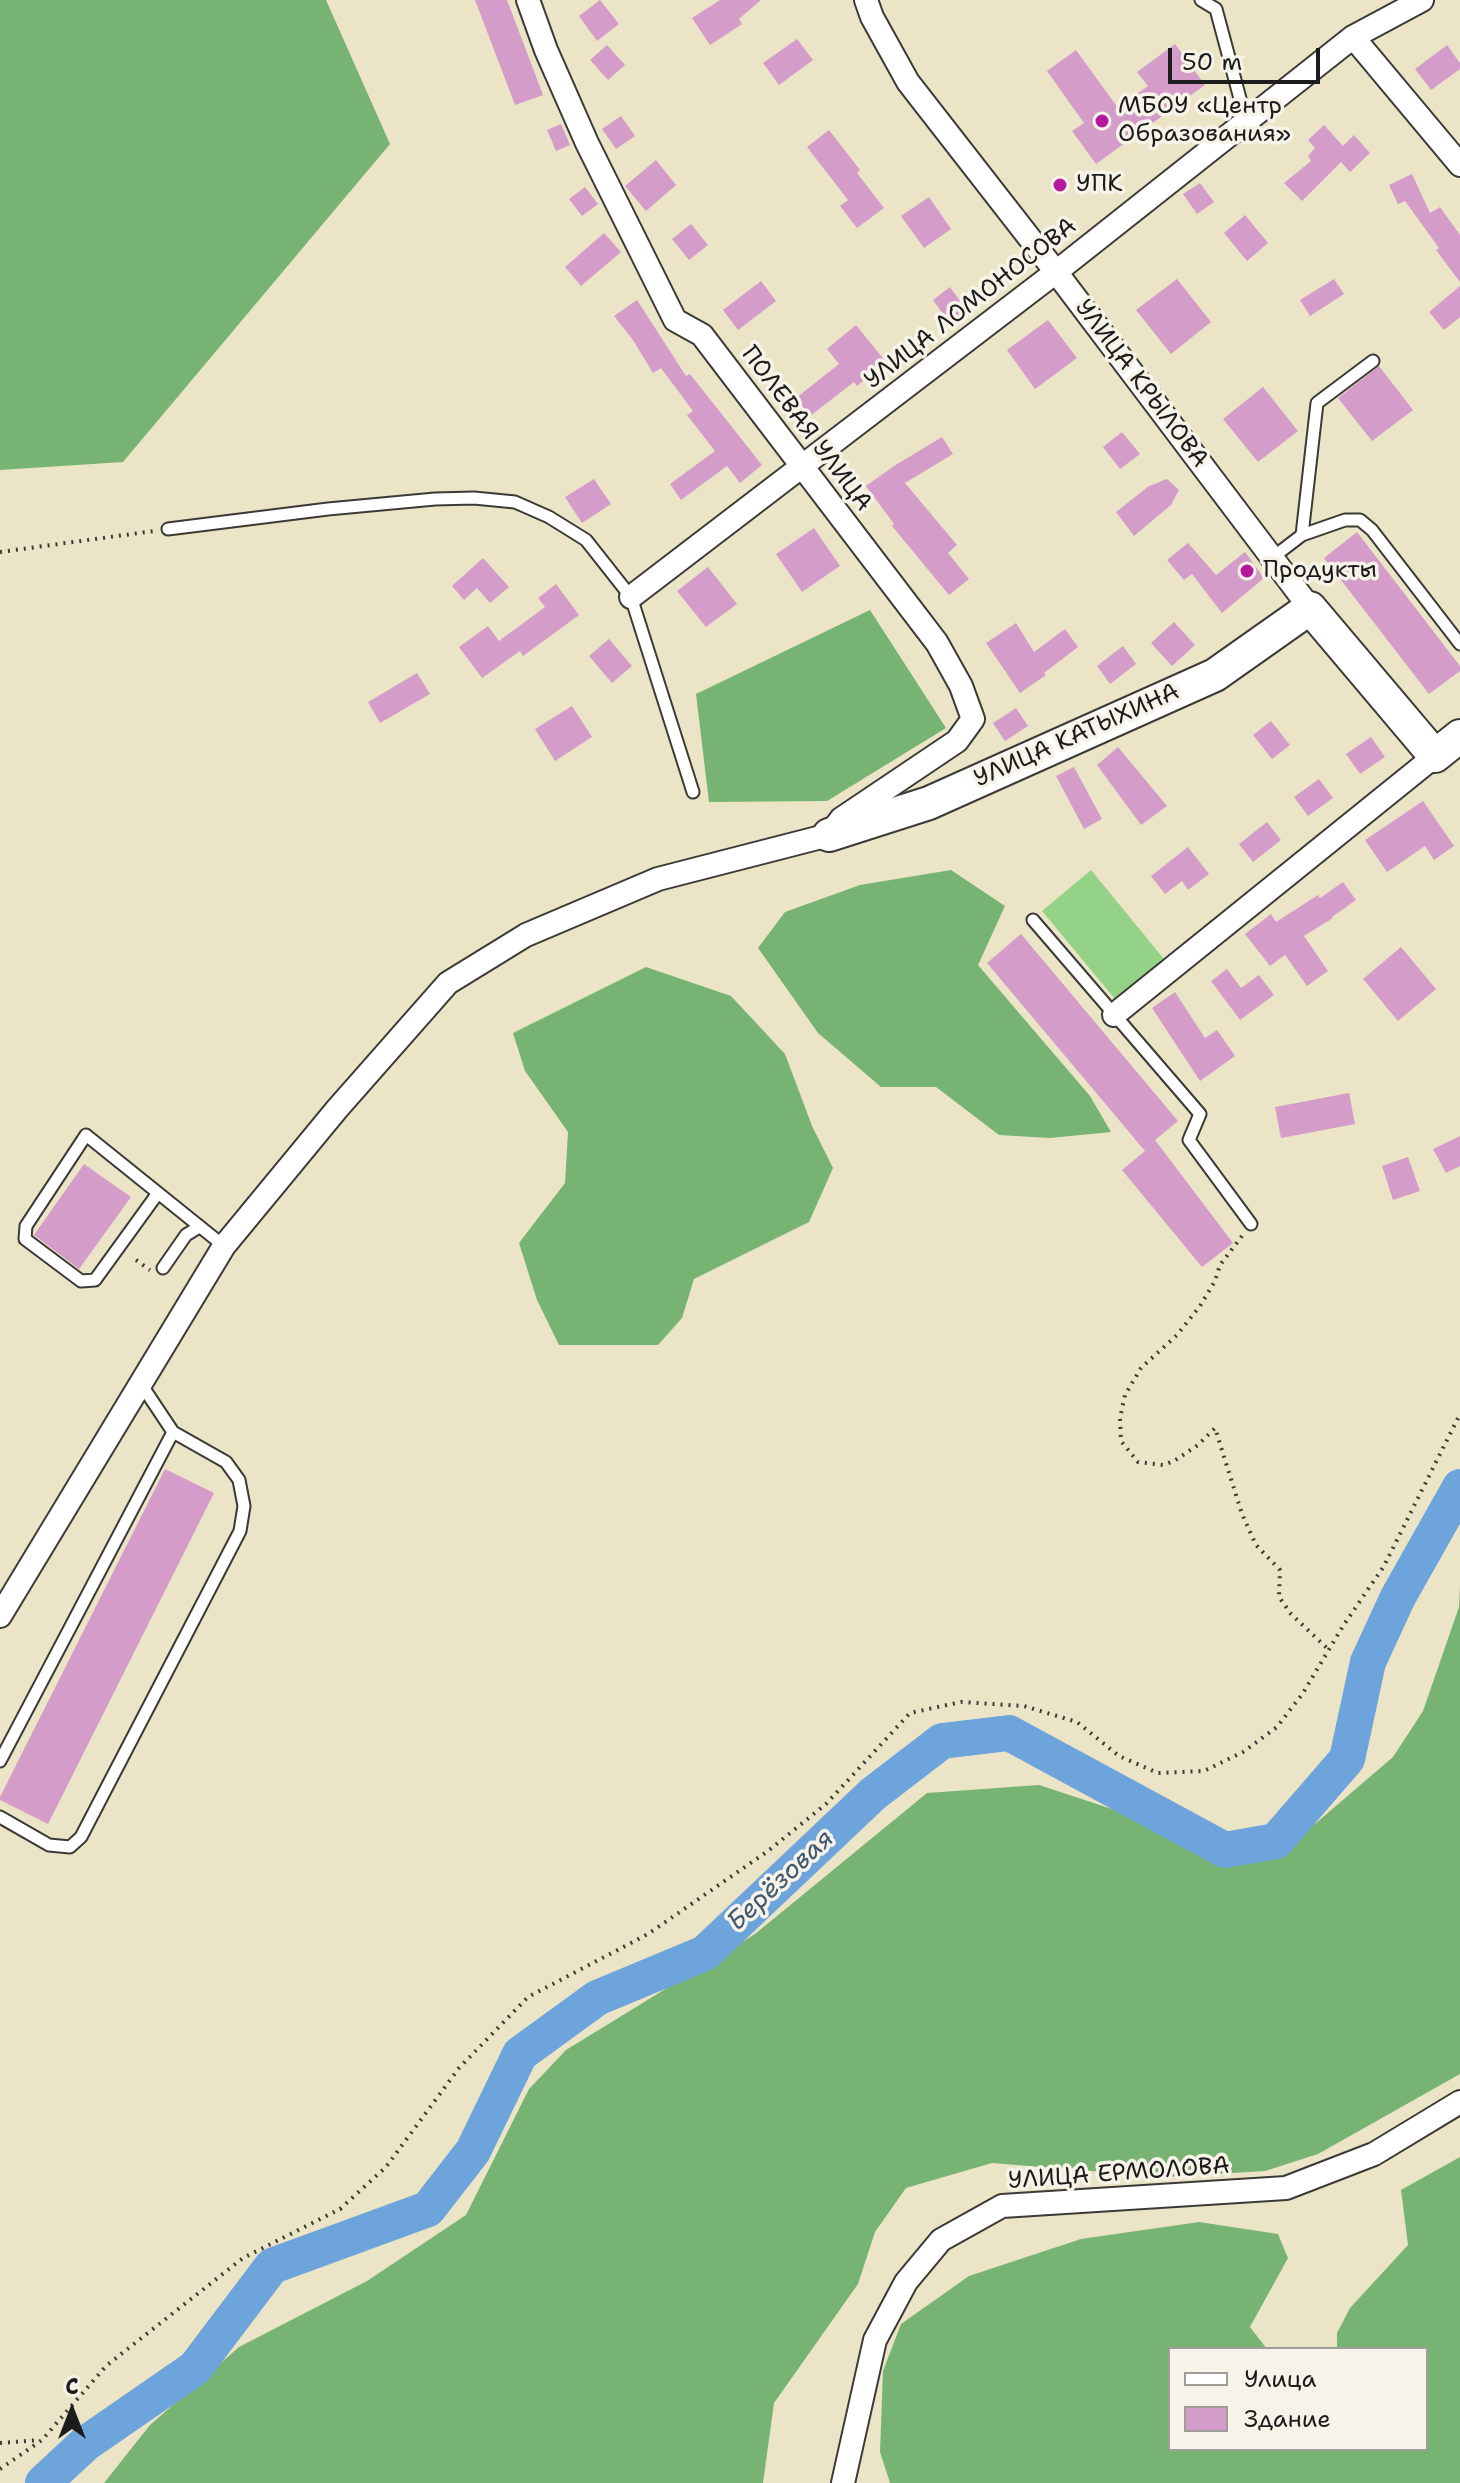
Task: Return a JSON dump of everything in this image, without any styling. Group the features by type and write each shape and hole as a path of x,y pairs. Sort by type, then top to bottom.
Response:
{"street":[{"name":"ПОЛЕВАЯ УЛИЦА","path":"528,0 546,50 587,143 675,320 702,335 937,643 961,686 973,719 957,741 841,819 829,835"},
{"name":"УЛИЦА КРЫЛОВА","path":"866,0 872,17 908,82 1310,608 1435,756"},
{"name":"УЛИЦА ЛОМОНОСОВА","path":"631,597 1056,272 1353,37 1422,0"},
{"path":"1353,37 1460,165"},
{"name":"УЛИЦА КАТЫХИНА","path":"829,835 929,803 1215,675 1310,608"},
{"path":"1114,1015 1460,736"},
{"path":"0,1616 224,1246 337,1109 448,983 526,935 658,879 829,835"},
{"name":"УЛИЦА ЕРМОЛОВА","path":"843,2483 875,2340 906,2282 941,2240 1002,2206 1286,2188 1374,2154 1460,2102"}],"lane":[{"path":"1201,0 1216,9 1246,121"},
{"path":"1302,535 1317,403 1373,361"},
{"path":"168,529 435,499 474,498 515,502 549,517 586,540 631,597 693,792"},
{"path":"1272,558 1302,535 1345,520 1360,520 1372,530 1460,644"},
{"path":"1033,920 1200,1114 1189,1140 1251,1224"},
{"path":"158,1193 95,1280 81,1281 25,1239 26,1226 86,1135 224,1246"},
{"path":"163,1268 186,1235 199,1227"},
{"path":"0,1817 49,1845 70,1847 81,1837 240,1531 244,1506 239,1480 226,1462 173,1432 141,1384"},
{"path":"0,1761 173,1432"}],"path":[{"path":"0,552 168,529"},
{"path":"1251,1224 1220,1265 1215,1281 1200,1306 1177,1335 1141,1368 1125,1395 1120,1418 1121,1441 1138,1462 1163,1465 1198,1445 1215,1428 1242,1514 1256,1545 1280,1570 1279,1597 1291,1614 1329,1650"},
{"path":"0,2469 42,2440 106,2366 243,2258 340,2209 386,2167 459,2068 528,1997 648,1934 768,1851 826,1804 910,1713 961,1702 1024,1706 1077,1722 1119,1756 1158,1773 1204,1771 1243,1752 1277,1727 1303,1693 1384,1566 1460,1414"},
{"path":"0,2443 42,2440"}],"green space":[{"path":"0,0 326,0 390,144 123,462 0,470"},
{"path":"870,610 946,728 827,801 709,802 696,694"},
{"path":"951,870 1005,906 978,965 1090,1096 1111,1132 1050,1138 999,1135 936,1087 881,1087 818,1033 758,948 785,912 860,885"},
{"path":"1091,870 1164,959 1115,999 1042,911"},
{"path":"646,967 731,996 785,1054 812,1126 833,1168 809,1222 694,1279 682,1318 658,1345 559,1345 537,1300 519,1243 565,1183 568,1132 525,1071 513,1033"},
{"path":"1460,1585 1460,2074 1318,2154 1265,2171 1166,2177 992,2163 906,2188 875,2232 858,2284 774,2403 763,2483 104,2483 150,2425 239,2347 367,2281 466,2215 529,2089 566,2050 755,1934 927,1793 1039,1785 1118,1811 1211,1859 1263,1859 1288,1847 1393,1757 1423,1711 1459,1607"},
{"path":"1460,2157 1460,2483 890,2483 880,2452 883,2371 901,2324 969,2276 1081,2239 1199,2222 1278,2234 1288,2258 1250,2327 1265,2347 1168,2347 1168,2451 1428,2451 1428,2347 1337,2347 1337,2333 1350,2308 1408,2245 1401,2190"}],"building":[{"path":"475,0 507,0 543,95 515,105"},
{"path":"600,0 619,24 597,41 579,16"},
{"path":"720,0 761,0 739,19 742,24 710,45 692,18"},
{"path":"797,39 813,60 779,85 763,63"},
{"path":"1175,44 1205,85 1096,164 1072,131 1084,123 1047,71 1076,50 1118,108 1148,86 1137,72"},
{"path":"607,45 625,65 608,80 590,60"},
{"path":"1447,45 1460,63 1460,69 1431,90 1415,69"},
{"path":"621,116 635,136 616,149 602,129"},
{"path":"561,124 570,145 556,151 547,130"},
{"path":"1324,125 1343,146 1354,135 1370,153 1350,172 1341,162 1302,201 1284,183 1311,161 1308,156 1315,148 1308,140"},
{"path":"829,130 884,208 857,228 840,206 848,200 807,147"},
{"path":"656,160 676,185 646,211 625,186"},
{"path":"1412,174 1430,213 1440,207 1460,235 1460,282 1405,201 1398,204 1389,185"},
{"path":"1200,183 1214,202 1197,214 1183,194"},
{"path":"585,187 598,204 582,216 569,199"},
{"path":"929,197 951,229 924,248 901,216"},
{"path":"1245,215 1268,243 1247,261 1224,233"},
{"path":"691,224 708,245 689,260 672,239"},
{"path":"604,233 621,252 581,286 565,267"},
{"path":"1177,279 1211,322 1171,354 1136,310"},
{"path":"1334,279 1344,294 1310,316 1300,300"},
{"path":"761,281 776,301 738,330 723,310"},
{"path":"1460,286 1460,317 1444,330 1429,312"},
{"path":"950,287 968,312 950,324 933,300"},
{"path":"637,300 686,376 690,374 762,465 740,483 727,466 681,500 670,484 715,451 687,415 693,411 661,368 653,373 614,316"},
{"path":"1048,320 1077,358 1035,389 1007,350"},
{"path":"856,325 886,362 857,386 854,382 810,416 796,398 839,364 827,349"},
{"path":"1379,366 1413,410 1372,441 1338,398"},
{"path":"1263,387 1298,431 1258,462 1223,419"},
{"path":"1122,432 1140,454 1120,469 1103,447"},
{"path":"942,437 953,454 905,483 957,545 948,553 969,579 949,595 892,526 894,524 866,486"},
{"path":"594,479 611,504 582,523 565,497"},
{"path":"1167,479 1179,490 1171,505 1134,536 1116,512 1149,486"},
{"path":"814,528 840,566 802,592 776,554"},
{"path":"1357,532 1460,666 1460,671 1429,694 1324,558"},
{"path":"1188,543 1216,575 1245,552 1264,578 1222,613 1192,574 1184,580 1167,560"},
{"path":"483,558 509,587 490,603 477,588 464,600 452,586"},
{"path":"708,567 737,604 706,627 677,591"},
{"path":"556,584 579,615 523,656 520,651 482,678 459,647 488,626 499,641 545,607 538,598"},
{"path":"1174,622 1195,645 1172,666 1151,643"},
{"path":"1016,623 1034,652 1065,629 1078,647 1020,693 986,643"},
{"path":"609,639 632,666 612,683 589,656"},
{"path":"1123,646 1136,664 1110,684 1097,666"},
{"path":"417,673 430,694 380,723 368,702"},
{"path":"572,706 592,737 555,761 535,729"},
{"path":"1016,708 1028,726 1005,741 993,723"},
{"path":"1271,721 1290,745 1272,759 1253,735"},
{"path":"1371,737 1385,757 1360,774 1346,754"},
{"path":"1118,747 1167,806 1141,825 1097,765"},
{"path":"1074,767 1102,819 1084,829 1056,776"},
{"path":"1319,779 1333,798 1308,816 1294,797"},
{"path":"1423,801 1454,846 1434,860 1425,846 1387,872 1365,840"},
{"path":"1267,822 1281,840 1253,862 1239,844"},
{"path":"1188,847 1209,874 1188,890 1182,881 1165,894 1151,876"},
{"path":"1343,882 1356,900 1304,936 1328,971 1307,986 1285,955 1270,966 1245,934 1271,914 1276,922"},
{"path":"1021,934 1178,1121 1155,1140 1233,1243 1202,1267 1122,1170 1145,1151 987,963"},
{"path":"1401,947 1436,989 1398,1021 1363,979"},
{"path":"1227,969 1241,988 1259,975 1274,995 1240,1020 1211,981"},
{"path":"1175,992 1205,1038 1217,1030 1235,1056 1200,1081 1152,1008"},
{"path":"1349,1093 1355,1124 1281,1138 1275,1107"},
{"path":"1460,1136 1460,1166 1446,1173 1433,1149"},
{"path":"1408,1157 1420,1191 1393,1200 1382,1166"},
{"path":"84,1164 131,1197 79,1269 34,1235"},
{"path":"165,1469 214,1493 48,1824 0,1800 0,1797"}],"waterway":[{"name":"Берёзовая","path":"43,2483 85,2444 195,2368 272,2266 428,2209 473,2151 520,2054 597,1998 705,1953 873,1794 942,1741 1009,1733 1225,1850 1276,1841 1347,1759 1368,1662 1398,1597 1460,1487"}],"place":[{"name":"МБОУ «Центр Образования»","path":"1102,121"},
{"name":"УПК","path":"1060,185"},
{"name":"Продукты","path":"1247,571"}]}
